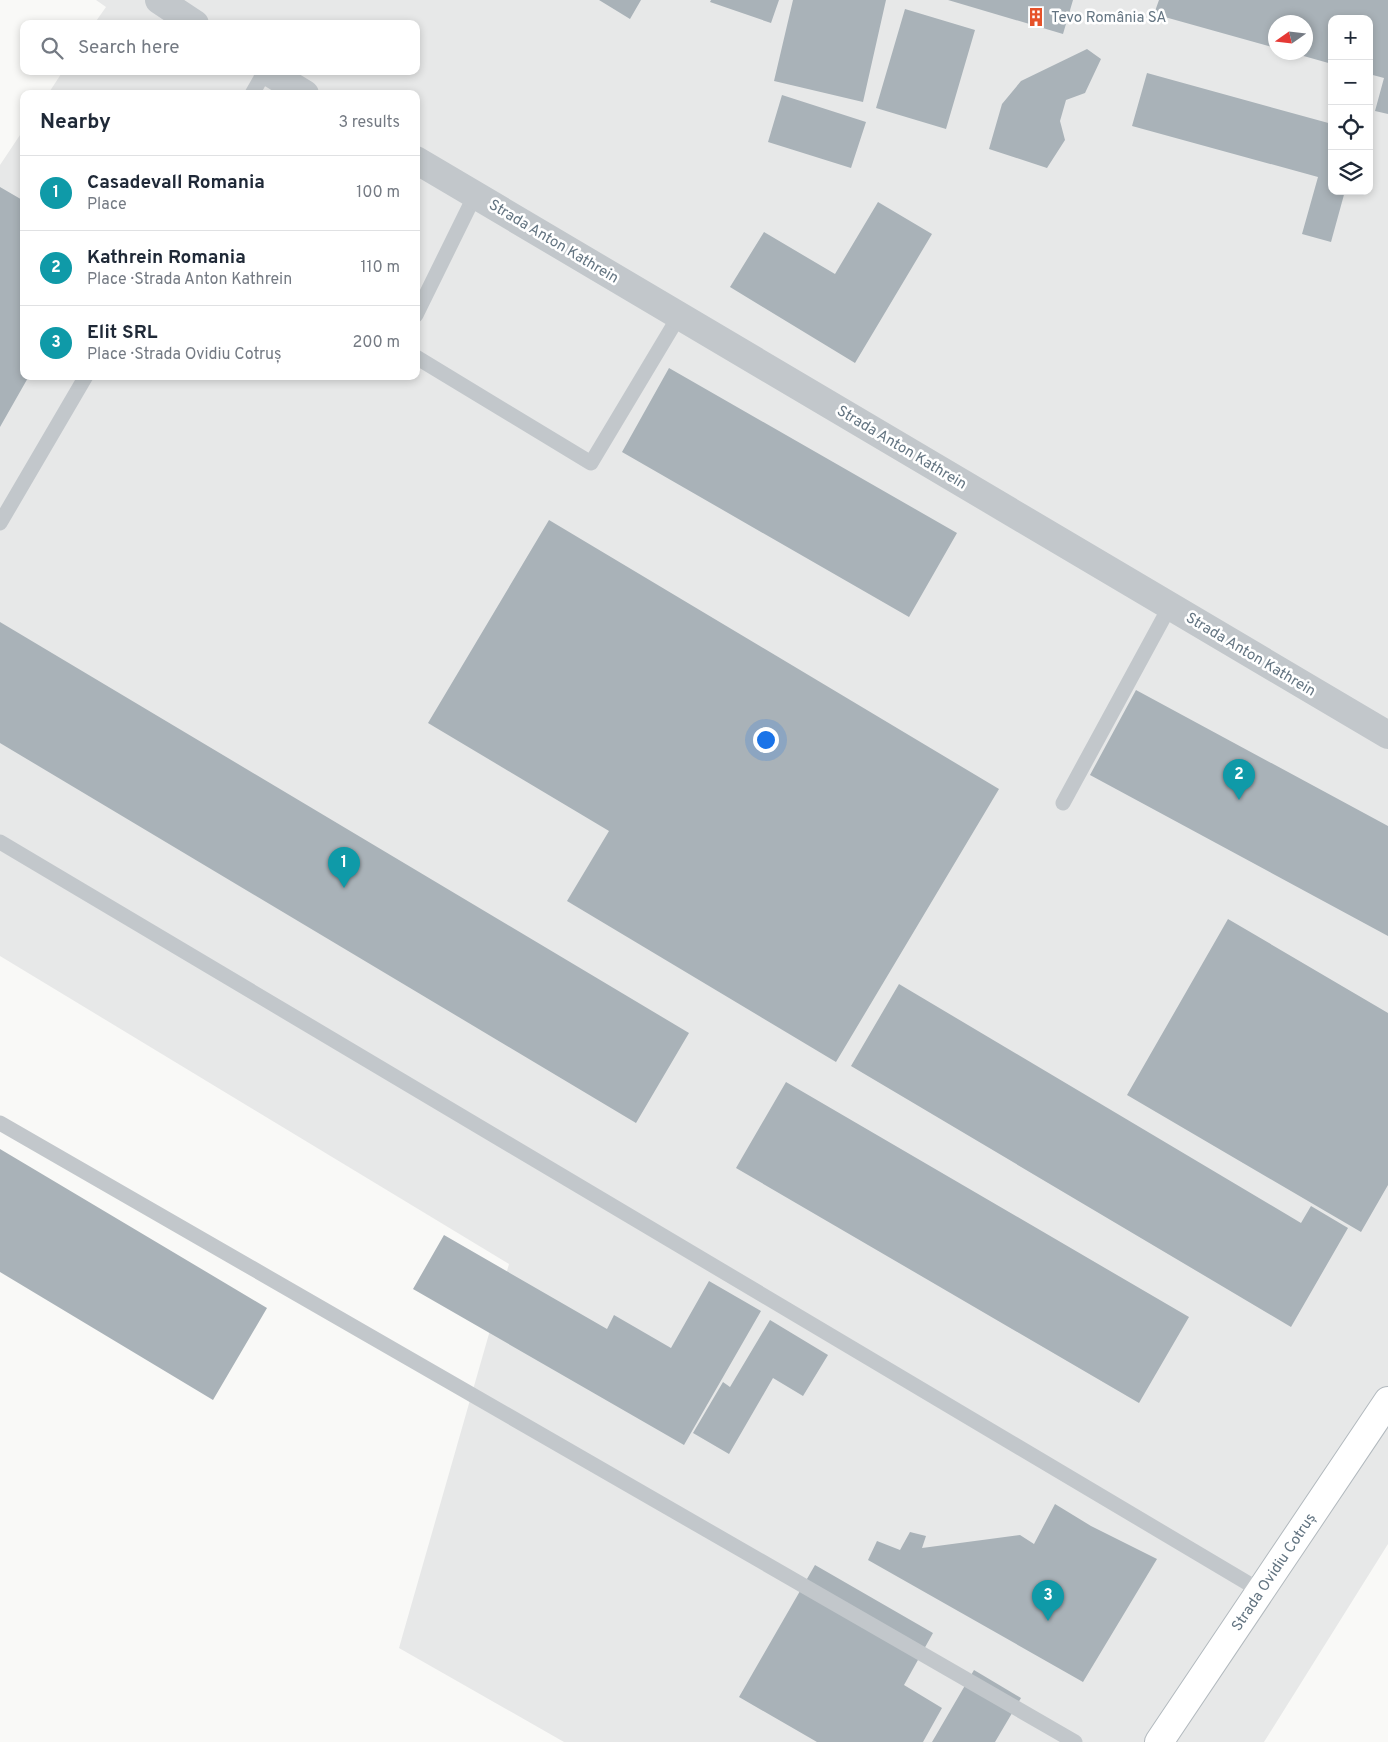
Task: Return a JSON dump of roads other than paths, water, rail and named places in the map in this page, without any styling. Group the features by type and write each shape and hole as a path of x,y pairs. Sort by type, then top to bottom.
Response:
{"main road":[{"name":"Strada Ovidiu Cotruș","path":"1159,1742 1388,1401"}],"street":[{"path":"159,0 189,20"},
{"path":"273,75 298,90"},
{"name":"Strada Anton Kathrein","path":"420,162 1388,735"}],"lane":[{"path":"254,90 264,75"},
{"path":"420,307 475,195"},
{"path":"420,360 591,463 679,316"},
{"path":"0,523 84,380"},
{"path":"1062,803 1170,606"},
{"path":"0,842 1261,1592"},
{"path":"0,1123 1075,1742"}],"place":[{"name":"Tevo România SA","path":"1036,17"},
{"name":"Kathrein Romania","path":"1239,800"},
{"name":"Casadevall Romania","path":"344,888"},
{"name":"Elit SRL","path":"1048,1621"}]}
